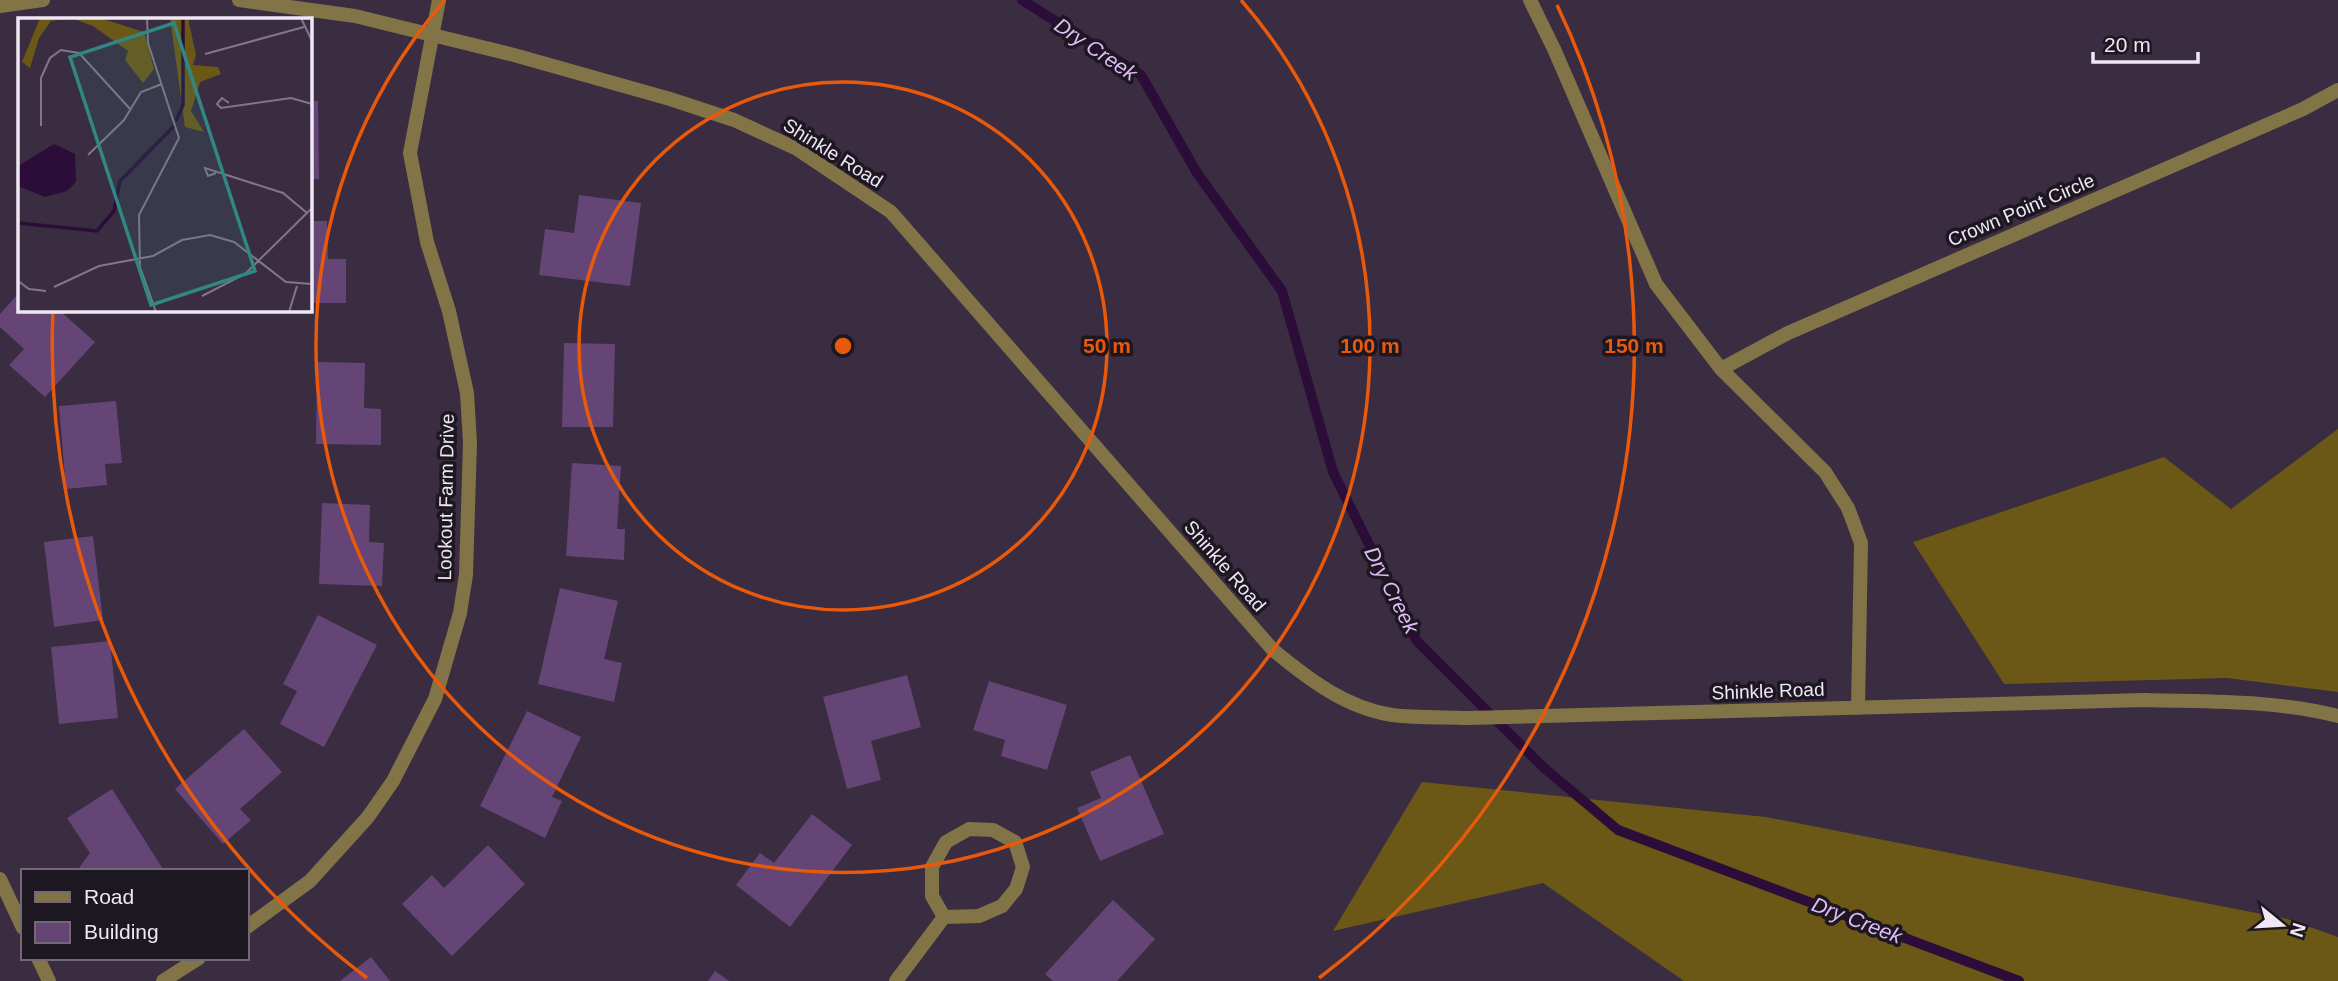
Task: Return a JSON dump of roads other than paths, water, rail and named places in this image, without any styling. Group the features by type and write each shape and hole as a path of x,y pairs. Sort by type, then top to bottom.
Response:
{"street":[{"path":"0,5 43,0"},
{"name":"Shinkle Road","path":"239,0 355,16 434,34 636,88 734,120 797,149 891,212 1273,650 1302,674 1348,702 1391,715 1468,718 2170,701 2246,702 2306,708 2338,716"},
{"name":"Lookout Farm Drive","path":"248,927 310,881 368,817 393,781 435,699 460,613 466,575 470,443 467,393 449,311 427,242 410,153 439,0"},
{"path":"1530,0 1656,284 1721,369 1825,472 1848,508 1861,543 1858,708"},
{"name":"Crown Point Circle","path":"1721,369 1787,333 2302,110 2338,90"},
{"path":"969,829 993,831 1014,842 1023,867 1016,889 1002,906 979,916 944,917 932,896 932,867 946,842 969,829"},
{"path":"0,879 21,924"},
{"path":"896,981 944,917"},
{"path":"38,960 48,981"},
{"path":"163,981 196,960"}],"waterway":[{"name":"Dry Creek","path":"1022,0 1141,75 1197,173 1282,291 1333,472 1417,641 1543,767 1618,830 2019,981"}]}
